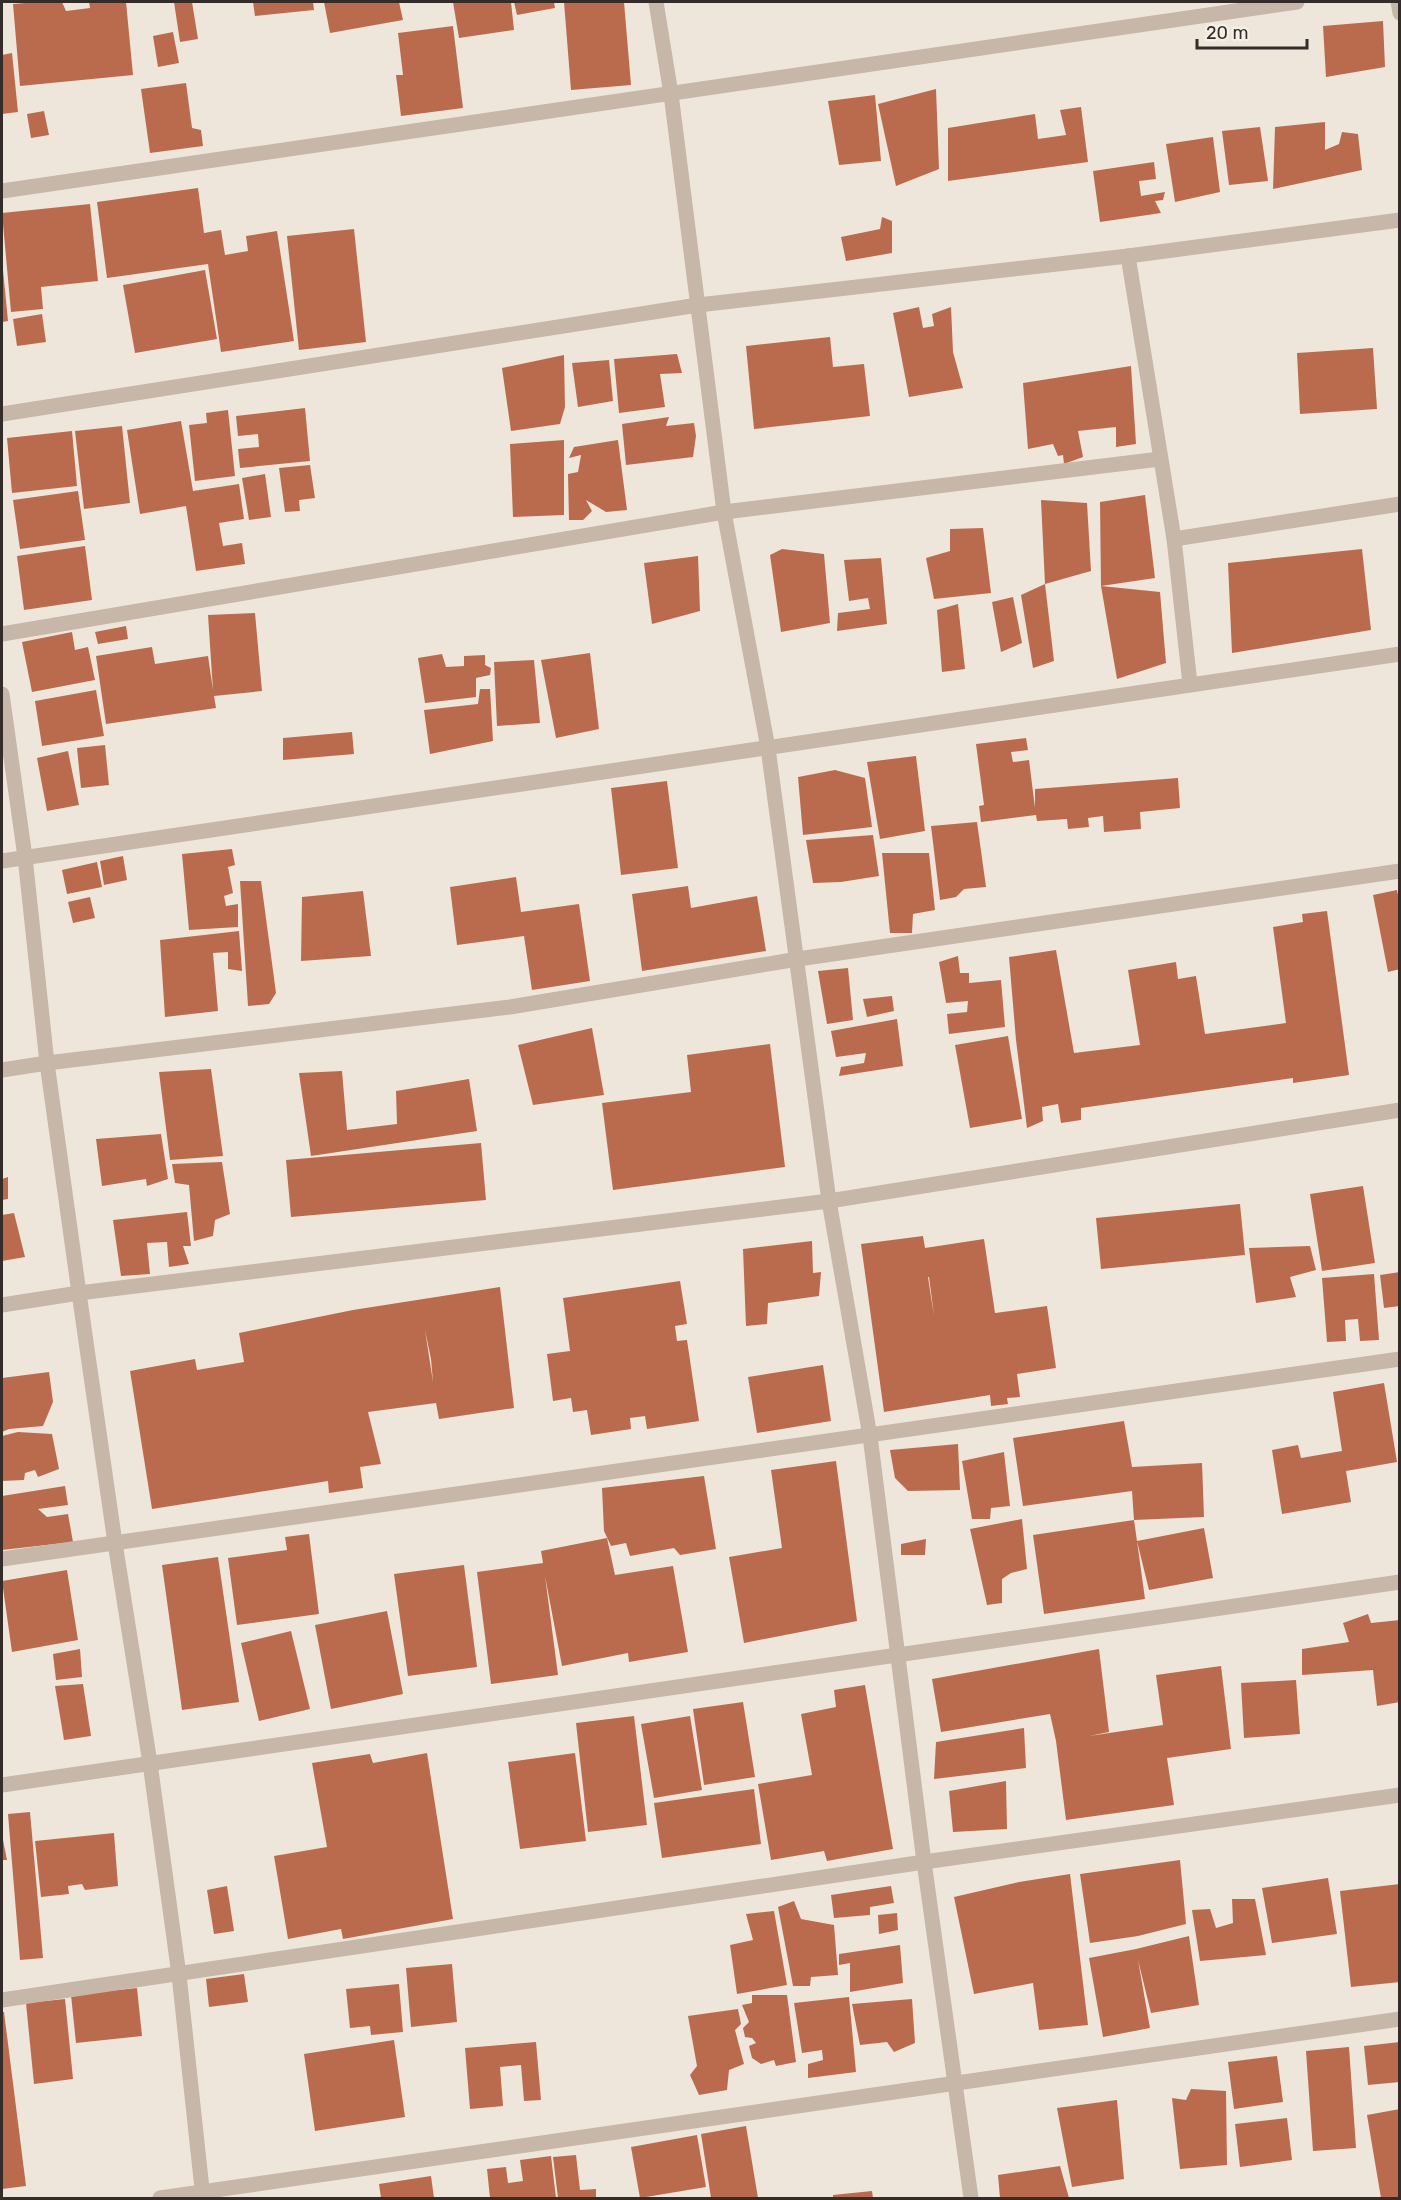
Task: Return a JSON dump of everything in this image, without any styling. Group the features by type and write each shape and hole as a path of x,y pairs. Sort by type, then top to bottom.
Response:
{"street":[{"path":"656,2 671,94 724,512 768,748 798,959 828,1201 870,1436 924,1862 971,2199"},
{"path":"2,191 1296,2"},
{"path":"1398,2 1400,13"},
{"path":"2,414 698,305 1128,256 1400,220"},
{"path":"1128,256 1174,539 1190,684"},
{"path":"2,634 724,512 1160,459"},
{"path":"1174,539 1400,504"},
{"path":"2,861 1400,654"},
{"path":"2,694 25,857 47,1063 179,1975 203,2196"},
{"path":"2,1070 510,1007 798,959 1400,871"},
{"path":"2,1305 80,1293 828,1201 1400,1110"},
{"path":"2,1559 1400,1359"},
{"path":"2,1785 1400,1582"},
{"path":"2,2000 924,1862 1400,1795"},
{"path":"160,2199 203,2196 955,2082 1400,2019"}],"building":[{"path":"62,2 66,11 90,8 89,2 126,2 133,75 20,86 13,4"},
{"path":"174,2 192,2 198,39 180,42"},
{"path":"253,2 313,2 314,10 255,16"},
{"path":"324,2 399,2 403,20 330,33"},
{"path":"453,2 511,2 514,30 459,38"},
{"path":"514,2 554,2 555,8 517,15"},
{"path":"564,2 624,2 631,85 571,90"},
{"path":"1383,21 1385,67 1326,77 1323,26"},
{"path":"453,26 463,108 401,116 396,75 403,75 398,33"},
{"path":"173,32 179,63 158,67 153,36"},
{"path":"12,53 18,112 2,114 2,55"},
{"path":"186,83 192,128 201,130 203,146 150,153 141,89"},
{"path":"936,89 939,169 896,186 878,104"},
{"path":"875,95 881,161 839,165 828,101"},
{"path":"1081,107 1088,162 948,181 948,128 1035,114 1038,139 1066,135 1060,110"},
{"path":"44,111 49,135 31,138 27,114"},
{"path":"1325,122 1325,150 1339,144 1342,132 1358,134 1362,170 1273,189 1275,127"},
{"path":"1260,127 1268,181 1229,185 1222,131"},
{"path":"1213,137 1220,192 1175,202 1166,144"},
{"path":"1154,162 1156,179 1139,181 1141,196 1165,192 1163,200 1155,201 1161,213 1100,222 1093,171"},
{"path":"198,188 204,233 221,230 225,255 248,251 246,236 277,231 294,341 221,352 208,264 107,278 97,202"},
{"path":"90,204 98,281 41,287 43,309 11,312 2,213"},
{"path":"882,217 892,221 892,253 846,261 841,237 880,229"},
{"path":"354,229 366,342 299,350 287,236"},
{"path":"2,270 8,321 2,322"},
{"path":"205,270 217,339 135,353 123,285"},
{"path":"919,307 923,328 934,326 932,314 951,307 953,352 963,388 909,397 893,313"},
{"path":"42,314 46,342 17,346 13,319"},
{"path":"830,337 833,367 864,364 870,416 754,429 746,346"},
{"path":"1373,348 1377,409 1300,414 1297,353"},
{"path":"677,354 682,373 660,374 665,407 619,413 614,359"},
{"path":"564,355 565,407 560,424 511,431 502,368"},
{"path":"609,360 613,401 578,407 572,363"},
{"path":"1131,366 1136,444 1116,447 1116,427 1078,431 1083,457 1064,464 1063,455 1058,456 1053,444 1028,449 1023,383"},
{"path":"305,408 310,461 240,468 238,449 259,447 258,434 238,436 236,416"},
{"path":"228,410 235,476 195,481 189,425 207,423 206,413"},
{"path":"669,417 666,426 694,423 696,436 693,457 626,465 622,424"},
{"path":"181,421 193,491 239,484 244,519 219,523 223,546 242,543 245,564 196,571 186,506 140,514 127,430"},
{"path":"122,426 130,503 84,509 75,431"},
{"path":"72,431 77,486 12,493 7,438"},
{"path":"564,440 564,515 513,517 510,444"},
{"path":"618,440 627,510 606,512 586,500 592,511 583,520 569,520 568,474 578,472 581,455 569,458 574,447"},
{"path":"310,465 315,498 299,500 300,511 285,512 279,468"},
{"path":"265,474 271,517 249,520 242,478"},
{"path":"78,491 85,540 20,549 13,500"},
{"path":"1145,495 1155,578 1101,586 1100,502"},
{"path":"1041,500 1087,503 1091,571 1045,584"},
{"path":"983,528 991,593 934,599 926,558 950,551 950,529"},
{"path":"85,546 92,600 24,610 17,556"},
{"path":"782,549 824,554 830,623 781,632 770,555"},
{"path":"1362,549 1371,630 1232,653 1228,563"},
{"path":"698,556 700,611 652,624 644,563"},
{"path":"881,558 887,624 837,631 838,613 870,609 868,598 849,601 844,560"},
{"path":"1045,584 1054,661 1033,668 1021,595"},
{"path":"1101,586 1160,592 1166,663 1117,679"},
{"path":"1013,597 1022,643 1001,652 992,602"},
{"path":"958,604 965,669 942,672 937,610"},
{"path":"255,613 262,691 214,696 216,708 106,724 96,656 152,647 155,664 208,656 213,690 208,615"},
{"path":"126,626 128,639 98,644 95,632"},
{"path":"72,632 75,650 88,647 95,680 32,692 22,642"},
{"path":"590,653 599,729 556,738 541,660"},
{"path":"442,654 446,667 464,666 464,656 485,655 485,665 491,668 490,675 476,678 476,697 425,703 418,658"},
{"path":"534,660 540,723 497,726 494,662"},
{"path":"480,689 490,689 493,741 430,754 424,710 478,704"},
{"path":"96,690 104,736 42,746 35,701"},
{"path":"352,732 354,754 283,760 283,738"},
{"path":"1026,738 1028,750 1011,752 1013,762 1029,760 1035,808 1035,789 1178,778 1180,808 1140,812 1141,829 1104,832 1103,816 1088,818 1089,827 1068,829 1067,819 1037,821 1036,815 981,822 979,806 984,805 976,744"},
{"path":"105,745 109,785 81,788 77,748"},
{"path":"68,751 79,805 47,811 37,758"},
{"path":"916,756 925,831 880,839 867,762"},
{"path":"835,770 865,778 872,827 803,835 798,777"},
{"path":"667,781 678,868 621,875 611,788"},
{"path":"977,822 986,887 964,889 956,897 940,900 931,826"},
{"path":"873,835 879,876 841,882 813,883 806,840"},
{"path":"232,849 235,865 228,867 233,893 224,896 226,906 238,904 238,927 189,930 182,854"},
{"path":"882,853 929,853 935,910 913,914 912,933 890,933"},
{"path":"123,856 127,880 104,885 100,861"},
{"path":"97,862 102,887 67,894 62,870"},
{"path":"516,877 521,912 579,904 590,981 532,990 524,936 457,945 450,887"},
{"path":"240,881 261,881 276,993 269,1004 248,1006"},
{"path":"688,886 691,908 757,896 766,951 642,971 632,894"},
{"path":"1397,890 1400,905 1400,969 1388,972 1373,895"},
{"path":"363,891 371,956 301,961 302,897"},
{"path":"90,897 95,918 73,923 68,902"},
{"path":"1327,911 1349,1075 1293,1083 1293,1078 1081,1108 1081,1120 1061,1123 1058,1104 1042,1107 1043,1121 1027,1128 1009,957 1056,950 1074,1053 1140,1045 1128,970 1176,962 1178,979 1196,976 1205,1034 1286,1023 1273,927 1303,922 1302,914"},
{"path":"239,931 242,971 228,969 228,952 213,953 218,1011 165,1017 160,940"},
{"path":"958,956 960,973 969,973 969,983 1001,980 1005,1027 949,1034 947,1014 967,1012 968,1001 946,1003 939,962"},
{"path":"848,968 853,1020 827,1024 818,971"},
{"path":"892,996 894,1011 867,1017 863,999"},
{"path":"897,1019 903,1066 839,1076 841,1067 864,1063 866,1053 836,1057 831,1031"},
{"path":"592,1028 604,1095 533,1105 518,1045"},
{"path":"1008,1036 1022,1119 970,1128 955,1045"},
{"path":"770,1044 785,1167 613,1190 602,1103 691,1092 687,1055"},
{"path":"211,1069 223,1156 170,1160 159,1072"},
{"path":"342,1071 347,1130 397,1124 396,1091 469,1079 477,1131 311,1156 299,1073"},
{"path":"161,1134 168,1179 147,1186 146,1179 102,1186 96,1139"},
{"path":"481,1143 486,1200 291,1217 286,1160"},
{"path":"222,1162 230,1214 215,1220 213,1236 194,1241 189,1185 175,1183 172,1164"},
{"path":"8,1177 8,1199 2,1200 2,1179"},
{"path":"1363,1186 1375,1263 1322,1271 1310,1194"},
{"path":"1240,1204 1245,1255 1101,1269 1096,1218"},
{"path":"187,1212 191,1246 183,1246 189,1264 169,1267 167,1242 147,1243 150,1274 121,1276 113,1220"},
{"path":"14,1213 25,1257 2,1261 2,1215"},
{"path":"923,1236 925,1248 984,1239 995,1313 1047,1306 1056,1368 1017,1374 1020,1397 1007,1398 1008,1404 991,1406 990,1395 884,1412 861,1244"},
{"path":"812,1241 813,1273 821,1272 819,1296 768,1303 767,1324 746,1326 743,1249"},
{"path":"1310,1246 1316,1270 1290,1277 1296,1297 1256,1303 1249,1248"},
{"path":"1400,1272 1400,1306 1384,1308 1380,1275"},
{"path":"1374,1274 1379,1340 1360,1341 1358,1319 1345,1320 1346,1341 1327,1342 1322,1278"},
{"path":"680,1281 687,1324 675,1326 677,1341 687,1340 699,1421 647,1429 645,1416 630,1418 631,1429 591,1435 587,1410 573,1412 571,1398 553,1401 547,1354 570,1351 563,1298"},
{"path":"500,1287 514,1408 439,1419 436,1403 368,1412 381,1464 360,1467 363,1488 329,1493 328,1481 152,1509 130,1371 195,1359 197,1370 244,1362 239,1333 353,1310","holes":["425,1330 431,1359 433,1382"]},
{"path":"823,1365 831,1421 757,1433 748,1377"},
{"path":"49,1372 53,1402 43,1426 9,1429 2,1432 2,1378"},
{"path":"1384,1383 1397,1462 1346,1471 1351,1502 1282,1514 1272,1450 1298,1445 1301,1458 1342,1451 1333,1392"},
{"path":"1124,1421 1132,1467 1202,1463 1204,1517 1134,1520 1132,1491 1023,1506 1013,1438"},
{"path":"18,1432 52,1434 59,1469 38,1477 35,1470 25,1473 24,1480 2,1481 2,1436"},
{"path":"958,1444 960,1490 908,1491 895,1478 890,1450"},
{"path":"1004,1452 1010,1506 991,1508 990,1519 972,1519 962,1461"},
{"path":"836,1461 857,1621 744,1643 729,1557 782,1548 771,1470"},
{"path":"704,1476 716,1549 680,1555 674,1548 630,1556 626,1543 611,1546 604,1531 602,1488"},
{"path":"65,1486 68,1505 38,1509 47,1517 68,1514 73,1542 2,1550 2,1496"},
{"path":"1022,1519 1027,1569 1011,1573 1002,1579 1002,1603 987,1605 970,1529"},
{"path":"1134,1520 1145,1599 1044,1614 1033,1535"},
{"path":"1204,1528 1213,1578 1149,1590 1137,1541"},
{"path":"309,1534 319,1614 237,1625 228,1558 287,1550 285,1537"},
{"path":"607,1538 615,1575 673,1566 688,1652 629,1662 628,1653 562,1666 545,1576 558,1675 491,1684 477,1572 543,1563 541,1551"},
{"path":"926,1539 925,1555 901,1555 901,1544"},
{"path":"218,1557 239,1702 182,1710 162,1565"},
{"path":"464,1565 477,1667 408,1676 394,1574"},
{"path":"67,1570 78,1640 12,1652 2,1581"},
{"path":"387,1611 403,1694 331,1709 315,1625"},
{"path":"1368,1614 1371,1623 1400,1620 1400,1702 1377,1706 1373,1670 1302,1675 1302,1649 1349,1642 1343,1623"},
{"path":"291,1631 310,1709 259,1721 241,1643"},
{"path":"80,1649 82,1677 56,1680 53,1654"},
{"path":"1099,1649 1109,1732 1089,1736 1163,1725 1156,1675 1221,1666 1231,1749 1167,1758 1174,1805 1066,1820 1056,1741 1050,1714 941,1732 932,1679"},
{"path":"1296,1680 1300,1734 1244,1738 1241,1683"},
{"path":"83,1684 91,1736 64,1740 55,1686"},
{"path":"865,1685 893,1849 827,1861 824,1851 771,1860 758,1784 812,1775 801,1714 836,1707 834,1690"},
{"path":"743,1702 755,1777 704,1785 693,1709"},
{"path":"634,1716 647,1825 588,1832 576,1723"},
{"path":"690,1716 702,1790 654,1798 641,1724"},
{"path":"1024,1728 1026,1768 934,1779 936,1742"},
{"path":"427,1753 453,1919 343,1939 341,1929 288,1939 274,1856 327,1847 312,1763 370,1754 373,1763"},
{"path":"575,1753 586,1841 520,1849 508,1762"},
{"path":"1006,1781 1007,1829 953,1832 949,1791"},
{"path":"754,1789 761,1844 662,1858 654,1803"},
{"path":"30,1812 43,1958 20,1960 8,1814"},
{"path":"114,1833 118,1886 85,1890 82,1884 68,1886 69,1894 41,1897 35,1841"},
{"path":"2,1835 7,1860 2,1860"},
{"path":"1180,1860 1186,1924 1138,1936 1090,1943 1080,1874"},
{"path":"1070,1874 1088,2025 1039,2030 1033,1983 974,1994 954,1897 1019,1882"},
{"path":"1328,1878 1337,1934 1272,1943 1262,1888"},
{"path":"1400,1884 1400,1982 1351,1987 1340,1891"},
{"path":"227,1886 234,1931 214,1934 207,1890"},
{"path":"891,1886 894,1903 870,1907 870,1915 834,1918 831,1895"},
{"path":"1232,1899 1255,1899 1266,1955 1200,1961 1192,1910 1210,1909 1216,1928 1233,1923"},
{"path":"794,1901 801,1919 834,1925 838,1975 811,1977 810,1986 793,1986 778,1907"},
{"path":"774,1911 787,1985 737,1994 730,1945 753,1940 746,1914"},
{"path":"897,1913 898,1930 879,1934 878,1915"},
{"path":"1189,1936 1199,2005 1151,2013 1138,1960 1150,2028 1103,2037 1089,1958"},
{"path":"900,1945 903,1983 850,1992 850,1963 839,1965 839,1954"},
{"path":"452,1964 457,2022 411,2027 406,1968"},
{"path":"244,1974 248,2002 209,2007 206,1979"},
{"path":"399,1984 403,2032 371,2035 370,2026 350,2028 346,1989"},
{"path":"137,1988 142,2036 76,2043 71,1995"},
{"path":"752,1995 787,1995 796,2062 776,2066 774,2060 761,2064 752,2058 749,2046 756,2043 752,2038 745,2037 743,2028 749,2022 742,2005 752,2003"},
{"path":"849,1997 856,2072 808,2078 808,2064 823,2060 822,2050 802,2053 794,2003"},
{"path":"65,1999 73,2079 34,2084 26,2003"},
{"path":"912,1999 915,2043 894,2052 887,2042 860,2045 852,2004"},
{"path":"738,2009 741,2024 735,2030 744,2064 729,2070 727,2090 699,2095 690,2075 697,2066 688,2016"},
{"path":"2,2012 4,2012 26,2186 2,2189"},
{"path":"394,2040 405,2117 315,2131 304,2054"},
{"path":"536,2042 541,2100 524,2101 521,2065 500,2067 503,2106 470,2109 465,2048"},
{"path":"1400,2042 1400,2082 1368,2085 1364,2046"},
{"path":"1349,2047 1356,2148 1313,2151 1306,2051"},
{"path":"1277,2056 1283,2102 1234,2109 1228,2062"},
{"path":"1191,2089 1226,2091 1227,2165 1180,2169 1172,2098 1186,2100"},
{"path":"1117,2100 1124,2179 1072,2187 1057,2108"},
{"path":"1400,2109 1400,2198 1381,2198 1367,2115"},
{"path":"1287,2118 1292,2160 1240,2167 1235,2124"},
{"path":"746,2126 758,2198 711,2198 701,2134"},
{"path":"697,2135 706,2187 640,2198 631,2147"},
{"path":"576,2155 580,2190 596,2189 596,2198 558,2198 553,2157"},
{"path":"551,2156 556,2198 490,2198 487,2169 506,2167 508,2183 523,2181 520,2160"},
{"path":"1060,2166 1069,2198 1000,2198 998,2175"},
{"path":"431,2176 434,2198 381,2198 379,2184"},
{"path":"872,2191 873,2198 833,2198 833,2195"}]}
